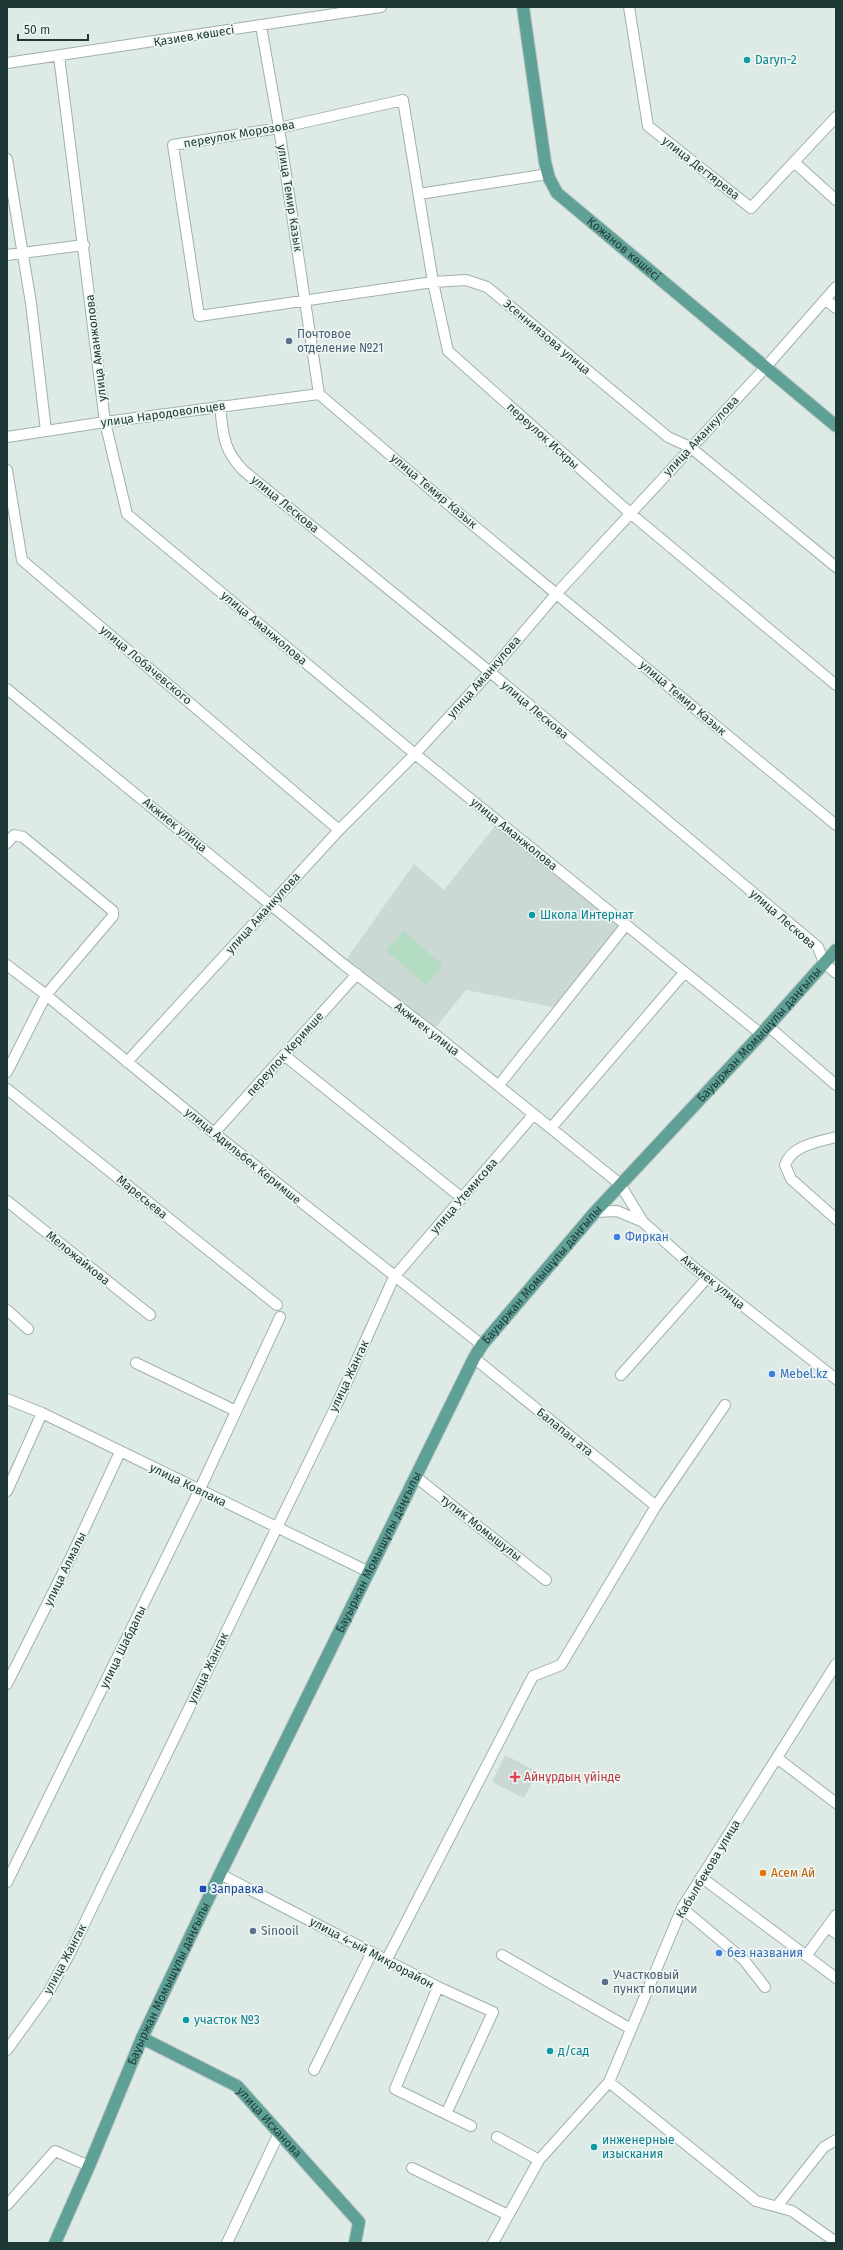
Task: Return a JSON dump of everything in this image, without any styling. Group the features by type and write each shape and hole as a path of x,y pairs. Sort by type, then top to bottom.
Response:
{"main road":[{"name":"Қожанов көшесі","path":"523,7 540,131 548,174 557,193 836,426"},
{"name":"Бауыржан Момышұлы даңғылы","path":"55,2243 89,2166 142,2038 220,1874 474,1358 482,1346 595,1212 836,950"},
{"name":"улица Исханова","path":"142,2038 237,2086 359,2222 355,2243"}],"street":[{"name":"Қазиев көшесі","path":"7,63 381,7"},
{"name":"улица Дегтярева","path":"629,7 648,126 751,208 836,117"},
{"name":"улица Темир Казык","path":"261,26 279,128 319,394 836,825"},
{"name":"улица Аманжолова","path":"59,56 84,245 104,422 127,514 415,754 626,925 684,974 764,1030 836,1084"},
{"name":"переулок Морозова","path":"198,316 173,145 279,128 403,100"},
{"name":"переулок Искры","path":"403,100 433,282 448,351 630,513 836,685"},
{"path":"7,159 38,358 46,431"},
{"path":"794,162 836,200"},
{"path":"419,194 548,174"},
{"path":"7,255 84,245"},
{"name":"Эсенниязова улица","path":"198,316 433,282 466,280 487,288 668,437 690,447 836,566"},
{"name":"улица Аманкулова","path":"127,1062 339,830 415,754 490,672 557,593 690,447 765,368 836,287"},
{"path":"826,300 836,308"},
{"name":"улица Народовольцев","path":"7,437 220,406 319,394"},
{"name":"улица Лескова","path":"220,406 225,445 235,461 490,672 818,947 824,963 836,973"},
{"name":"улица Лобачевского","path":"7,470 22,560 339,830"},
{"name":"Акжиек улица","path":"7,689 357,974 499,1085 620,1184 643,1222 707,1278 836,1379"},
{"path":"7,843 14,835 23,837 113,911 113,916 46,995 7,1072"},
{"path":"499,1085 626,925"},
{"name":"улица Адильбек Керимше","path":"7,965 46,995 214,1133 482,1346"},
{"name":"переулок Керимше","path":"214,1133 357,974"},
{"path":"551,1128 684,974"},
{"path":"284,1055 462,1198"},
{"name":"Маресьева","path":"7,1089 277,1305"},
{"name":"улица Утемисова","path":"394,1277 534,1114"},
{"path":"836,1137 798,1148 787,1158 785,1165 791,1179 836,1219"},
{"name":"Меложайкова","path":"7,1201 150,1315"},
{"path":"595,1212 617,1211 643,1222"},
{"name":"улица Жангак","path":"7,2050 48,1992 70,1953 337,1404 394,1277"},
{"path":"622,1375 707,1278"},
{"path":"7,1310 28,1329"},
{"name":"улица Шабдалы","path":"7,1882 199,1491 280,1317"},
{"name":"Балапан ата","path":"474,1358 656,1506"},
{"path":"136,1363 236,1411"},
{"name":"улица Ковпака","path":"7,1399 42,1413 199,1491 369,1572"},
{"path":"387,1959 533,1676 561,1665 656,1506 725,1405"},
{"path":"7,1491 42,1413"},
{"name":"улица Алмалы","path":"7,1684 74,1551 120,1452"},
{"name":"тупик Момышулы","path":"416,1477 546,1580"},
{"name":"Кабылбекова улица","path":"493,2243 539,2160 609,2082 682,1908 836,1664"},
{"path":"776,1758 836,1803"},
{"name":"улица 4-ый Микрорайон","path":"220,1874 387,1959 438,1987 395,2089 471,2126"},
{"path":"701,1877 836,1978"},
{"path":"682,1908 744,1960 765,1987"},
{"path":"806,1956 836,1915"},
{"path":"827,1927 836,1933"},
{"path":"314,2070 372,1952"},
{"path":"502,1955 631,2029"},
{"path":"438,1987 493,2012 446,2114"},
{"path":"609,2082 756,2201 792,2211 836,2242"},
{"path":"227,2243 279,2133"},
{"path":"497,2137 539,2160"},
{"path":"776,2206 824,2147 836,2140"},
{"path":"7,2205 54,2151 89,2166"},
{"path":"412,2168 508,2215"}],"shaded area":[{"path":"499,821 626,925 559,1008 466,990 432,1032 343,964 414,864 444,890"},
{"name":"Айнұрдың үйінде","path":"505,1755 538,1772 524,1798 492,1782"}],"green space":[{"path":"403,931 443,965 426,985 386,951"}],"place":[{"name":"Daryn-2","path":"747,60"},
{"name":"Почтовое отделение №21","path":"289,341"},
{"name":"Школа Интернат","path":"532,915"},
{"name":"Фиркан","path":"617,1237"},
{"name":"Mebel.kz","path":"772,1374"},
{"name":"Айнұрдың үйінде","path":"515,1777"},
{"name":"Асем Ай","path":"763,1873"},
{"name":"Заправка","path":"203,1889"},
{"name":"Sinooil","path":"253,1931"},
{"name":"без названия","path":"719,1953"},
{"name":"Участковый пункт полиции","path":"605,1982"},
{"name":"участок №3","path":"186,2020"},
{"name":"д/сад","path":"550,2051"},
{"name":"инженерные изыскания","path":"594,2147"}]}
